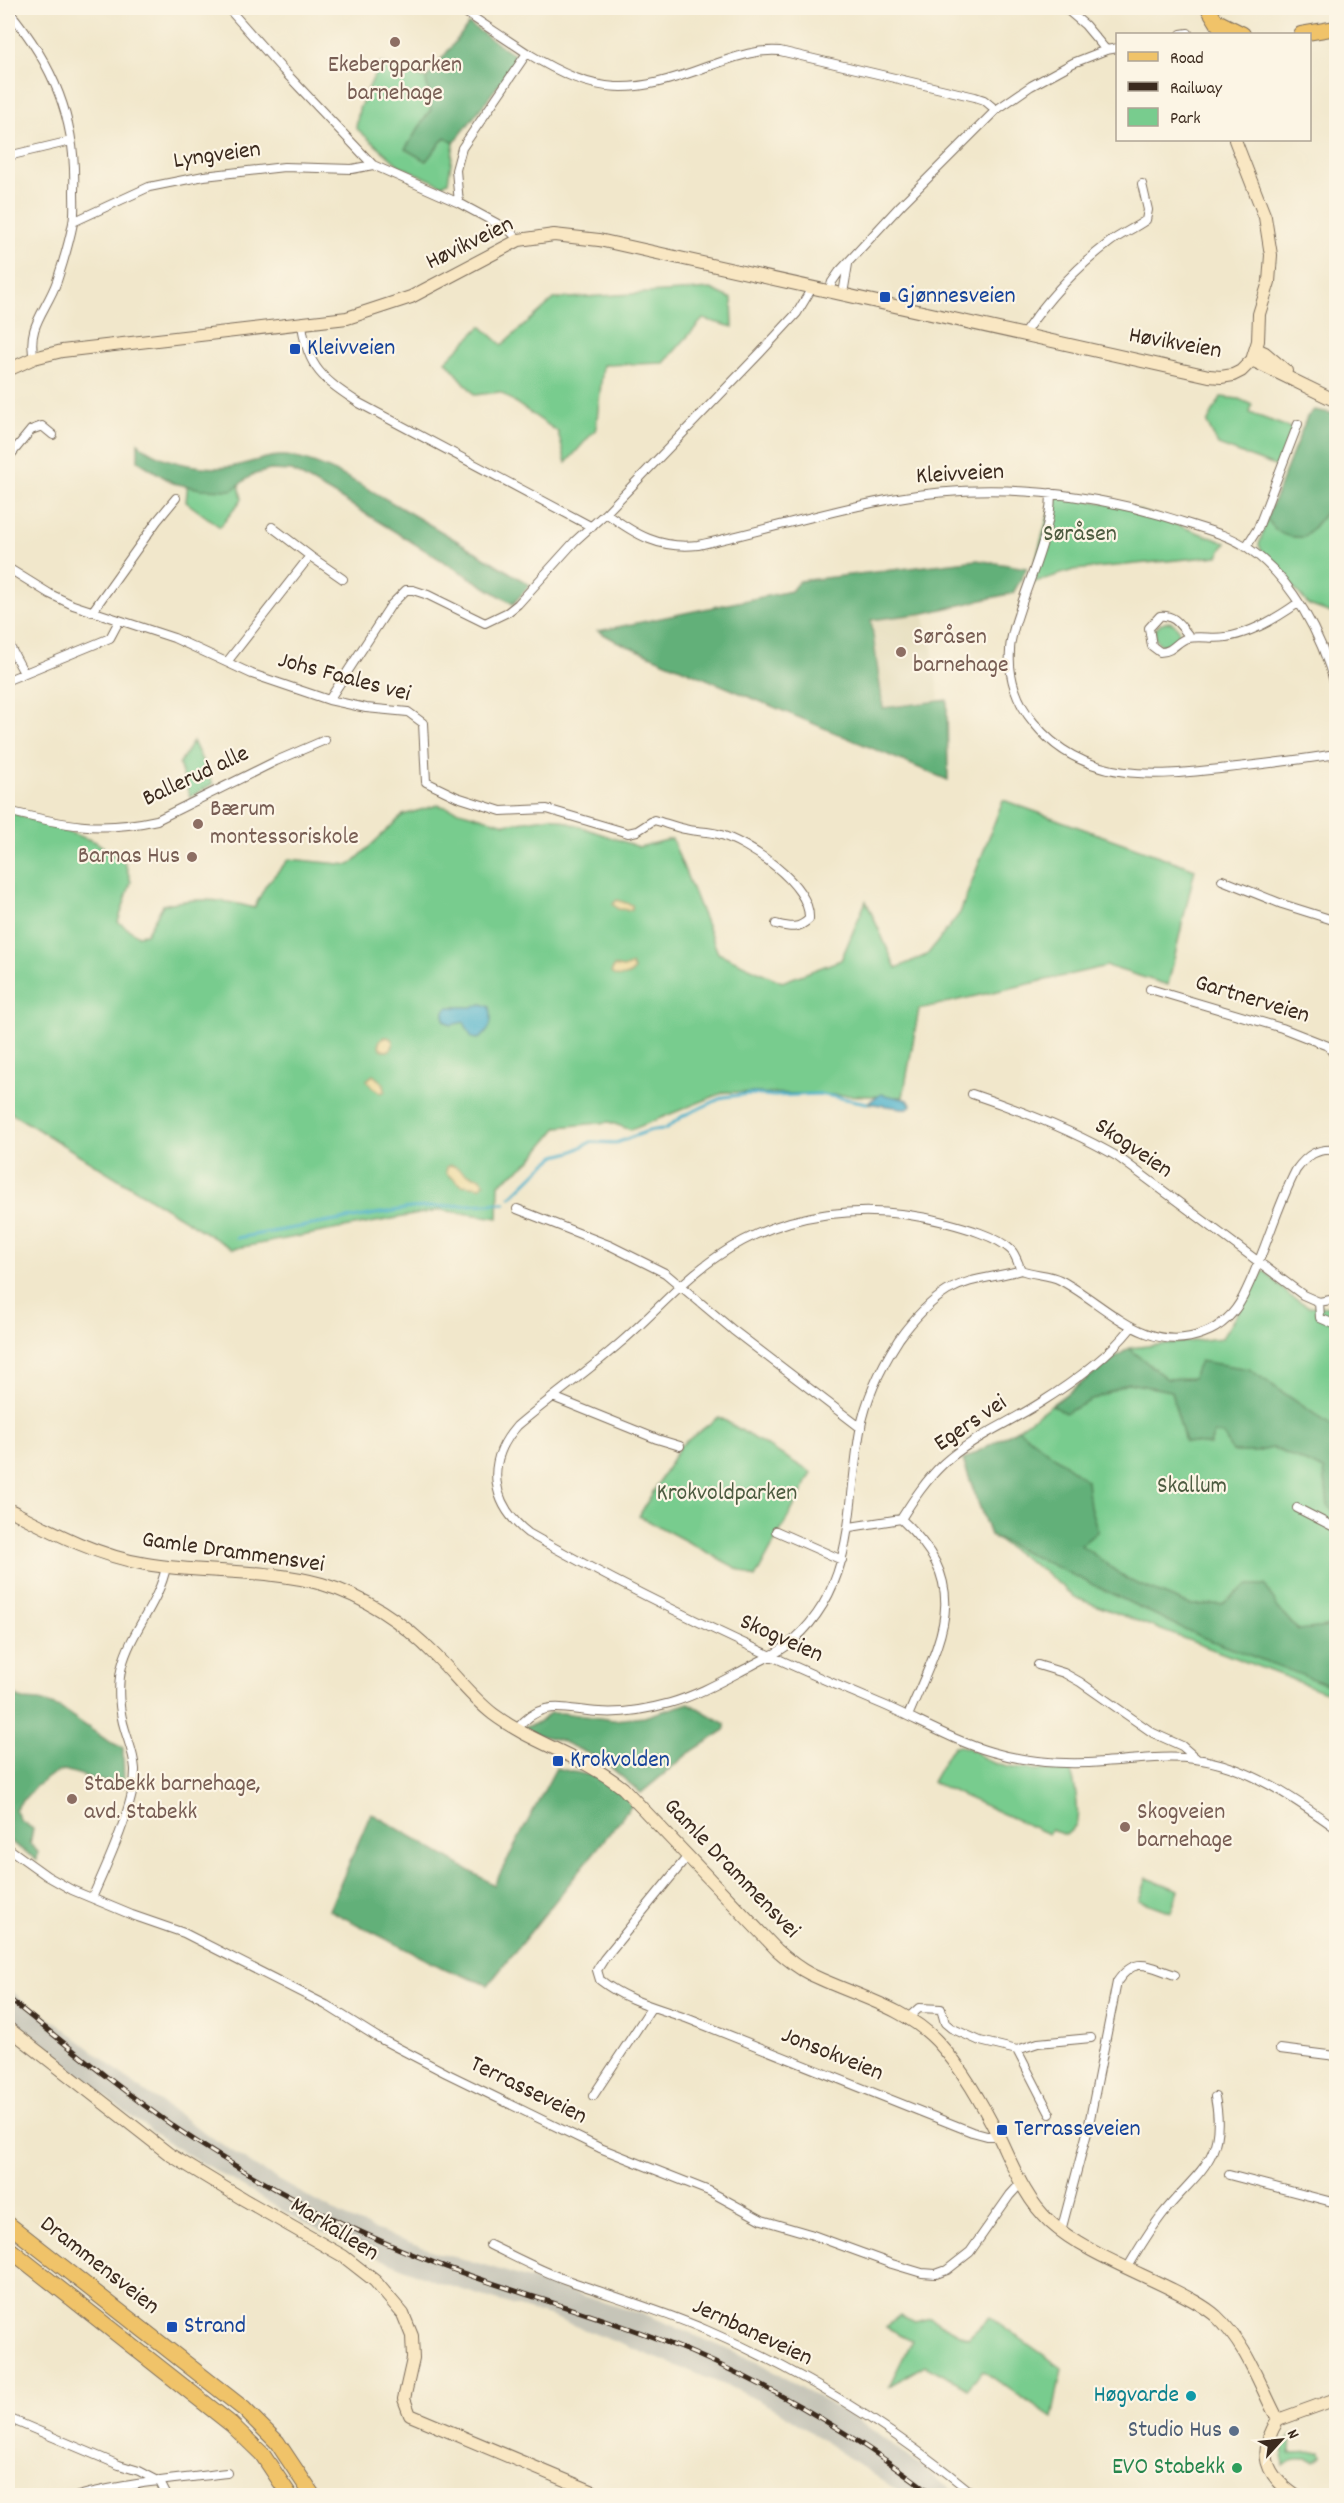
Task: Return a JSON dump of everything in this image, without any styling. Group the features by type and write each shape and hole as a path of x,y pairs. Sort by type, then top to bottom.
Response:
{"highway":[{"name":"Drammensveien","path":"8,2224 244,2409 287,2454 313,2496"},
{"name":"Drammensveien","path":"8,2248 231,2424 262,2454 290,2496"}],"main road":[{"path":"1208,8 1223,33"},
{"path":"1217,21 1241,33"},
{"path":"1307,33 1336,28"},
{"name":"Høvikveien","path":"8,370 34,358 91,348 347,318 395,303 429,288 519,240 540,236 579,237 1209,376 1233,375 1241,371 1254,354 1259,314 1269,282 1270,263 1265,217 1235,141"},
{"path":"1254,354 1336,401"},
{"name":"Gamle Drammensvei","path":"8,1509 95,1550 133,1562 288,1578 320,1584 354,1596 385,1613 411,1633 477,1700 516,1730 583,1761 610,1778 636,1800 777,1950 792,1963 808,1974 908,2018 924,2028 947,2052 980,2102 1021,2183 1041,2213 1061,2231 1202,2305 1223,2324 1250,2359 1278,2420"},
{"name":"Markalleen","path":"8,2028 169,2154 344,2256 375,2281 403,2314 412,2336 413,2359 404,2398 410,2415 603,2496"},
{"path":"1296,2496 1280,2483 1268,2465 1266,2446 1278,2420 1336,2399"}],"street":[{"path":"228,8 373,165 396,177 459,202 509,230 519,240"},
{"path":"459,8 527,53 581,81 620,88 638,88 688,74 753,51 780,51 975,97 984,100 996,110"},
{"path":"1065,8 1106,50"},
{"path":"8,10 43,57 56,82 68,119 75,175 73,222 56,283 33,330 30,342 34,358"},
{"path":"830,291 832,282 901,205 996,110 1031,86 1073,63 1116,48"},
{"path":"459,202 456,170 462,148 527,53"},
{"path":"8,156 71,141"},
{"name":"Lyngveien","path":"73,222 149,187 204,176 284,167 352,169 373,165"},
{"path":"1023,335 1036,315 1083,266 1111,242 1146,220 1148,210 1142,184"},
{"path":"843,294 848,264"},
{"path":"329,700 391,605 406,590 428,595 485,623 508,612 518,604 575,541 606,513 797,314 812,288"},
{"path":"302,324 307,353 320,374 330,384 359,403 592,526"},
{"path":"1246,547 1258,528 1298,424"},
{"path":"8,458 31,430 42,426 53,435"},
{"name":"Kleivveien","path":"606,513 628,530 658,543 672,547 684,547 892,499 981,491 1051,493 1090,497 1132,506 1204,529 1246,547 1274,571 1317,632 1336,687"},
{"path":"1051,493 1046,531 1010,650 1015,690 1022,706 1041,732 1053,743 1093,765 1131,774 1187,773 1336,754"},
{"path":"92,612 176,498"},
{"path":"272,527 343,579"},
{"name":"Johs Faales vei","path":"227,662 310,556"},
{"name":"Johs Faales vei","path":"8,568 50,594 92,612 174,638 252,674 329,700 366,708 408,712 423,723 426,782 457,797 501,811 547,809 628,833 637,831 654,820 687,830 718,834 736,841 773,864 808,903 809,919 804,923 792,928 776,924"},
{"path":"1190,637 1174,618 1168,615 1160,616 1149,627 1152,646 1160,652 1168,652 1190,637 1206,639 1235,635 1274,619 1298,603"},
{"path":"8,680 110,638 119,621"},
{"path":"8,643 24,673"},
{"name":"Ballerud alle","path":"8,811 82,827 111,828 143,823 156,820 265,766 325,740"},
{"path":"1222,880 1272,900 1336,921"},
{"name":"Gartnerveien","path":"1150,989 1282,1028 1328,1046 1336,1057"},
{"name":"Skogveien","path":"972,1094 1036,1116 1102,1148 1303,1295 1319,1302"},
{"path":"516,1730 535,1713 545,1708 567,1707 618,1713 670,1703 701,1691 772,1655 796,1637 822,1605 835,1582 842,1560 850,1527 854,1467 861,1428 879,1371 906,1330 922,1311 948,1291 972,1280 1006,1275 1021,1270 1033,1275 1058,1279 1131,1328 1162,1338 1190,1337 1211,1330 1223,1322 1237,1306 1296,1170 1304,1159 1314,1152 1325,1149 1336,1150"},
{"path":"517,1209 611,1246 664,1273 733,1330 861,1428"},
{"name":"Skogveien","path":"1021,1270 1010,1249 967,1228 889,1212 854,1212 803,1219 763,1232 717,1256 620,1344 517,1426 506,1438 496,1465 497,1481 506,1512 514,1522 548,1544 745,1645 988,1751 1039,1762 1077,1763 1153,1758 1197,1759 1230,1768 1260,1780 1336,1828"},
{"path":"1336,1299 1319,1302 1320,1318 1336,1325"},
{"name":"Egers vei","path":"901,1519 927,1481 942,1465 964,1447 1039,1404 1089,1368 1120,1341 1131,1328"},
{"path":"553,1397 680,1446"},
{"path":"1298,1508 1336,1528"},
{"path":"850,1527 901,1519 930,1552 940,1572 946,1596 946,1614 942,1634 908,1716"},
{"path":"776,1531 842,1560"},
{"path":"92,1898 114,1846 134,1788 134,1759 124,1728 120,1696 122,1666 161,1586 166,1567"},
{"name":"Skogveien","path":"1038,1665 1064,1673 1080,1682 1143,1727 1182,1746 1197,1759"},
{"name":"Terrasseveien","path":"8,1848 47,1876 92,1898 192,1936 326,2005 377,2037 446,2073 600,2148 709,2191 762,2220 810,2234 902,2267 922,2273 936,2274 960,2261 970,2252 1021,2183"},
{"name":"Jonsokveien","path":"688,1856 597,1970 600,1980 651,2008 691,2020 972,2132 998,2136"},
{"path":"1061,2231 1088,2128 1117,1982 1131,1966 1140,1964 1175,1975"},
{"path":"593,2096 651,2008"},
{"path":"908,2018 919,2008 941,2009 945,2023 951,2028 980,2041 1017,2050 1038,2043 1091,2038"},
{"path":"1280,2049 1336,2056"},
{"path":"1017,2050 1050,2114"},
{"path":"1128,2267 1161,2216 1203,2170 1212,2156 1219,2117 1215,2097"},
{"path":"1229,2175 1336,2203"},
{"name":"Jernbaneveien","path":"490,2246 555,2276 704,2329 788,2369 843,2400 907,2441 976,2496"},
{"path":"8,2418 119,2465 139,2471 160,2482 167,2496"},
{"path":"78,2496 140,2482 160,2482 227,2473"}],"shaded area":[{"path":"924,613 926,628 930,634 939,699 884,707 872,620"},
{"path":"8,1988 34,2009 59,2024 138,2087 264,2172 332,2210 356,2222 441,2254 471,2261 652,2317 759,2363 868,2426 958,2495 904,2495 779,2411 735,2389 552,2317 440,2283 369,2254 297,2219 172,2145 129,2115 8,2020"}],"green space":[{"path":"469,24 519,58 454,143 445,137 426,161 405,149 431,109 426,79"},
{"path":"380,63 426,79 431,109 406,149 445,137 454,143 448,182 442,185 400,166 356,128 359,109"},
{"path":"711,289 732,299 733,327 703,319 664,363 603,365 596,429 566,463 558,432 500,392 475,395 446,361 481,326 502,345 554,299"},
{"path":"1221,397 1239,399 1252,405 1250,413 1293,429 1280,468 1218,445 1207,423"},
{"path":"1314,410 1336,414 1336,501 1304,537 1292,537 1274,528 1267,518 1307,417"},
{"path":"138,443 168,460 193,466 229,467 268,457 284,456 323,466 366,488 530,585 513,604 292,471 270,470 252,475 232,490 201,489 173,483 138,461"},
{"path":"237,477 242,499 220,527 186,502 188,481"},
{"name":"Søråsen","path":"1054,494 1132,508 1226,543 1218,556 1074,570 1029,584"},
{"path":"1336,501 1336,615 1309,605 1263,553 1259,545 1267,518 1282,534 1304,537"},
{"path":"977,560 1027,568 1013,593 925,613 871,620 883,708 947,700 948,780 616,641 598,631 791,591 799,581"},
{"path":"1167,622 1176,625 1179,634 1176,643 1167,646 1158,643 1155,634 1158,625"},
{"path":"193,741 213,784 190,797 179,764"},
{"path":"1003,800 1195,869 1168,985 1107,966 919,1009 903,1097 725,1092 631,1130 609,1122 558,1127 530,1161 499,1184 498,1218 440,1210 232,1249 8,1111 8,811 96,842 125,863 131,882 118,922 137,935 146,934 163,905 174,902 208,900 254,908 266,885 289,859 350,865 403,815 438,805 505,824 552,817 639,847 672,839 718,953 782,982 841,960 866,901 896,968 927,955 960,913"},
{"name":"Skallum","path":"1264,1270 1290,1296 1308,1306 1336,1307 1336,1696 1074,1597 1045,1572 990,1535 963,1460 1018,1429 1129,1348 1222,1338"},
{"path":"1129,1348 1167,1379 1193,1378 1200,1361 1249,1369 1336,1429 1336,1513 1328,1506 1324,1470 1273,1448 1255,1452 1232,1452 1224,1435 1214,1433 1210,1445 1185,1442 1171,1391 1128,1383 1065,1413 1052,1405"},
{"name":"Krokvoldparken","path":"719,1417 812,1473 755,1578 639,1516 680,1446"},
{"path":"1018,1429 1087,1481 1090,1507 1098,1531 1081,1545 1128,1580 1190,1605 1222,1604 1248,1585 1265,1585 1278,1608 1298,1630 1327,1627 1336,1614 1336,1688 1199,1636 990,1535 963,1460"},
{"path":"8,1691 23,1700 40,1701 60,1708 108,1741 123,1748 124,1787 64,1770 53,1774 36,1786 15,1809 20,1820 33,1829 30,1844 38,1852 37,1860 8,1840"},
{"path":"689,1703 725,1724 725,1730 689,1753 641,1793 602,1760 559,1740 516,1730 538,1723 550,1713 614,1720 644,1717"},
{"path":"954,1746 966,1747 986,1760 1010,1767 1030,1770 1070,1770 1077,1805 1077,1819 1073,1829 1066,1835 1050,1830 1048,1834 932,1782"},
{"path":"556,1768 593,1776 636,1800 488,1985 443,1968 329,1910 371,1813 494,1885"},
{"path":"1147,1878 1179,1890 1171,1912 1139,1900"},
{"path":"900,2315 915,2322 930,2318 968,2338 990,2317 1062,2368 1052,2418 983,2371 968,2388 925,2365 889,2386 912,2340 886,2327"},
{"path":"1291,2436 1290,2453 1322,2452 1323,2456 1315,2461 1299,2459 1284,2465 1282,2447"}],"sand":[{"path":"617,900 632,905 632,910 618,909 613,904"},
{"path":"631,965 634,970 626,976 620,977 611,973 614,966 623,968"},
{"path":"386,1037 391,1039 393,1044 391,1049 386,1051 381,1049 379,1044 381,1039"},
{"path":"373,1075 384,1084 385,1091 381,1093 372,1087 367,1080"},
{"path":"451,1165 478,1177 484,1183 481,1187 462,1185 446,1173 447,1167"}],"water":[{"path":"482,1004 490,1007 491,1021 486,1033 478,1039 472,1038 464,1022 451,1025 444,1020 444,1011 448,1007 472,1007"},
{"path":"881,1094 908,1100 911,1105 908,1109 867,1103"}],"waterway":[{"path":"511,1197 556,1156 572,1152 591,1142 616,1143 651,1130 665,1129 683,1116 724,1097 749,1094 774,1096 819,1094 867,1103"},
{"path":"236,1238 411,1208 505,1203"}],"railway":[{"path":"8,1998 154,2113 225,2160 302,2203 354,2229 415,2255 623,2326 732,2370 802,2407 870,2449 935,2496"}],"place":[{"name":"Ekebergparken barnehage","path":"395,42"},
{"name":"Gjønnesveien","path":"885,297"},
{"name":"Kleivveien","path":"295,349"},
{"name":"Søråsen barnehage","path":"901,652"},
{"name":"Bærum montessoriskole","path":"198,824"},
{"name":"Barnas Hus","path":"192,857"},
{"name":"Krokvolden","path":"558,1761"},
{"name":"Stabekk barnehage, avd. Stabekk","path":"72,1799"},
{"name":"Skogveien barnehage","path":"1125,1827"},
{"name":"Terrasseveien","path":"1002,2130"},
{"name":"Strand","path":"172,2327"},
{"name":"Høgvarde","path":"1191,2396"},
{"name":"Studio Hus","path":"1234,2431"},
{"name":"EVO Stabekk","path":"1237,2468"}]}
